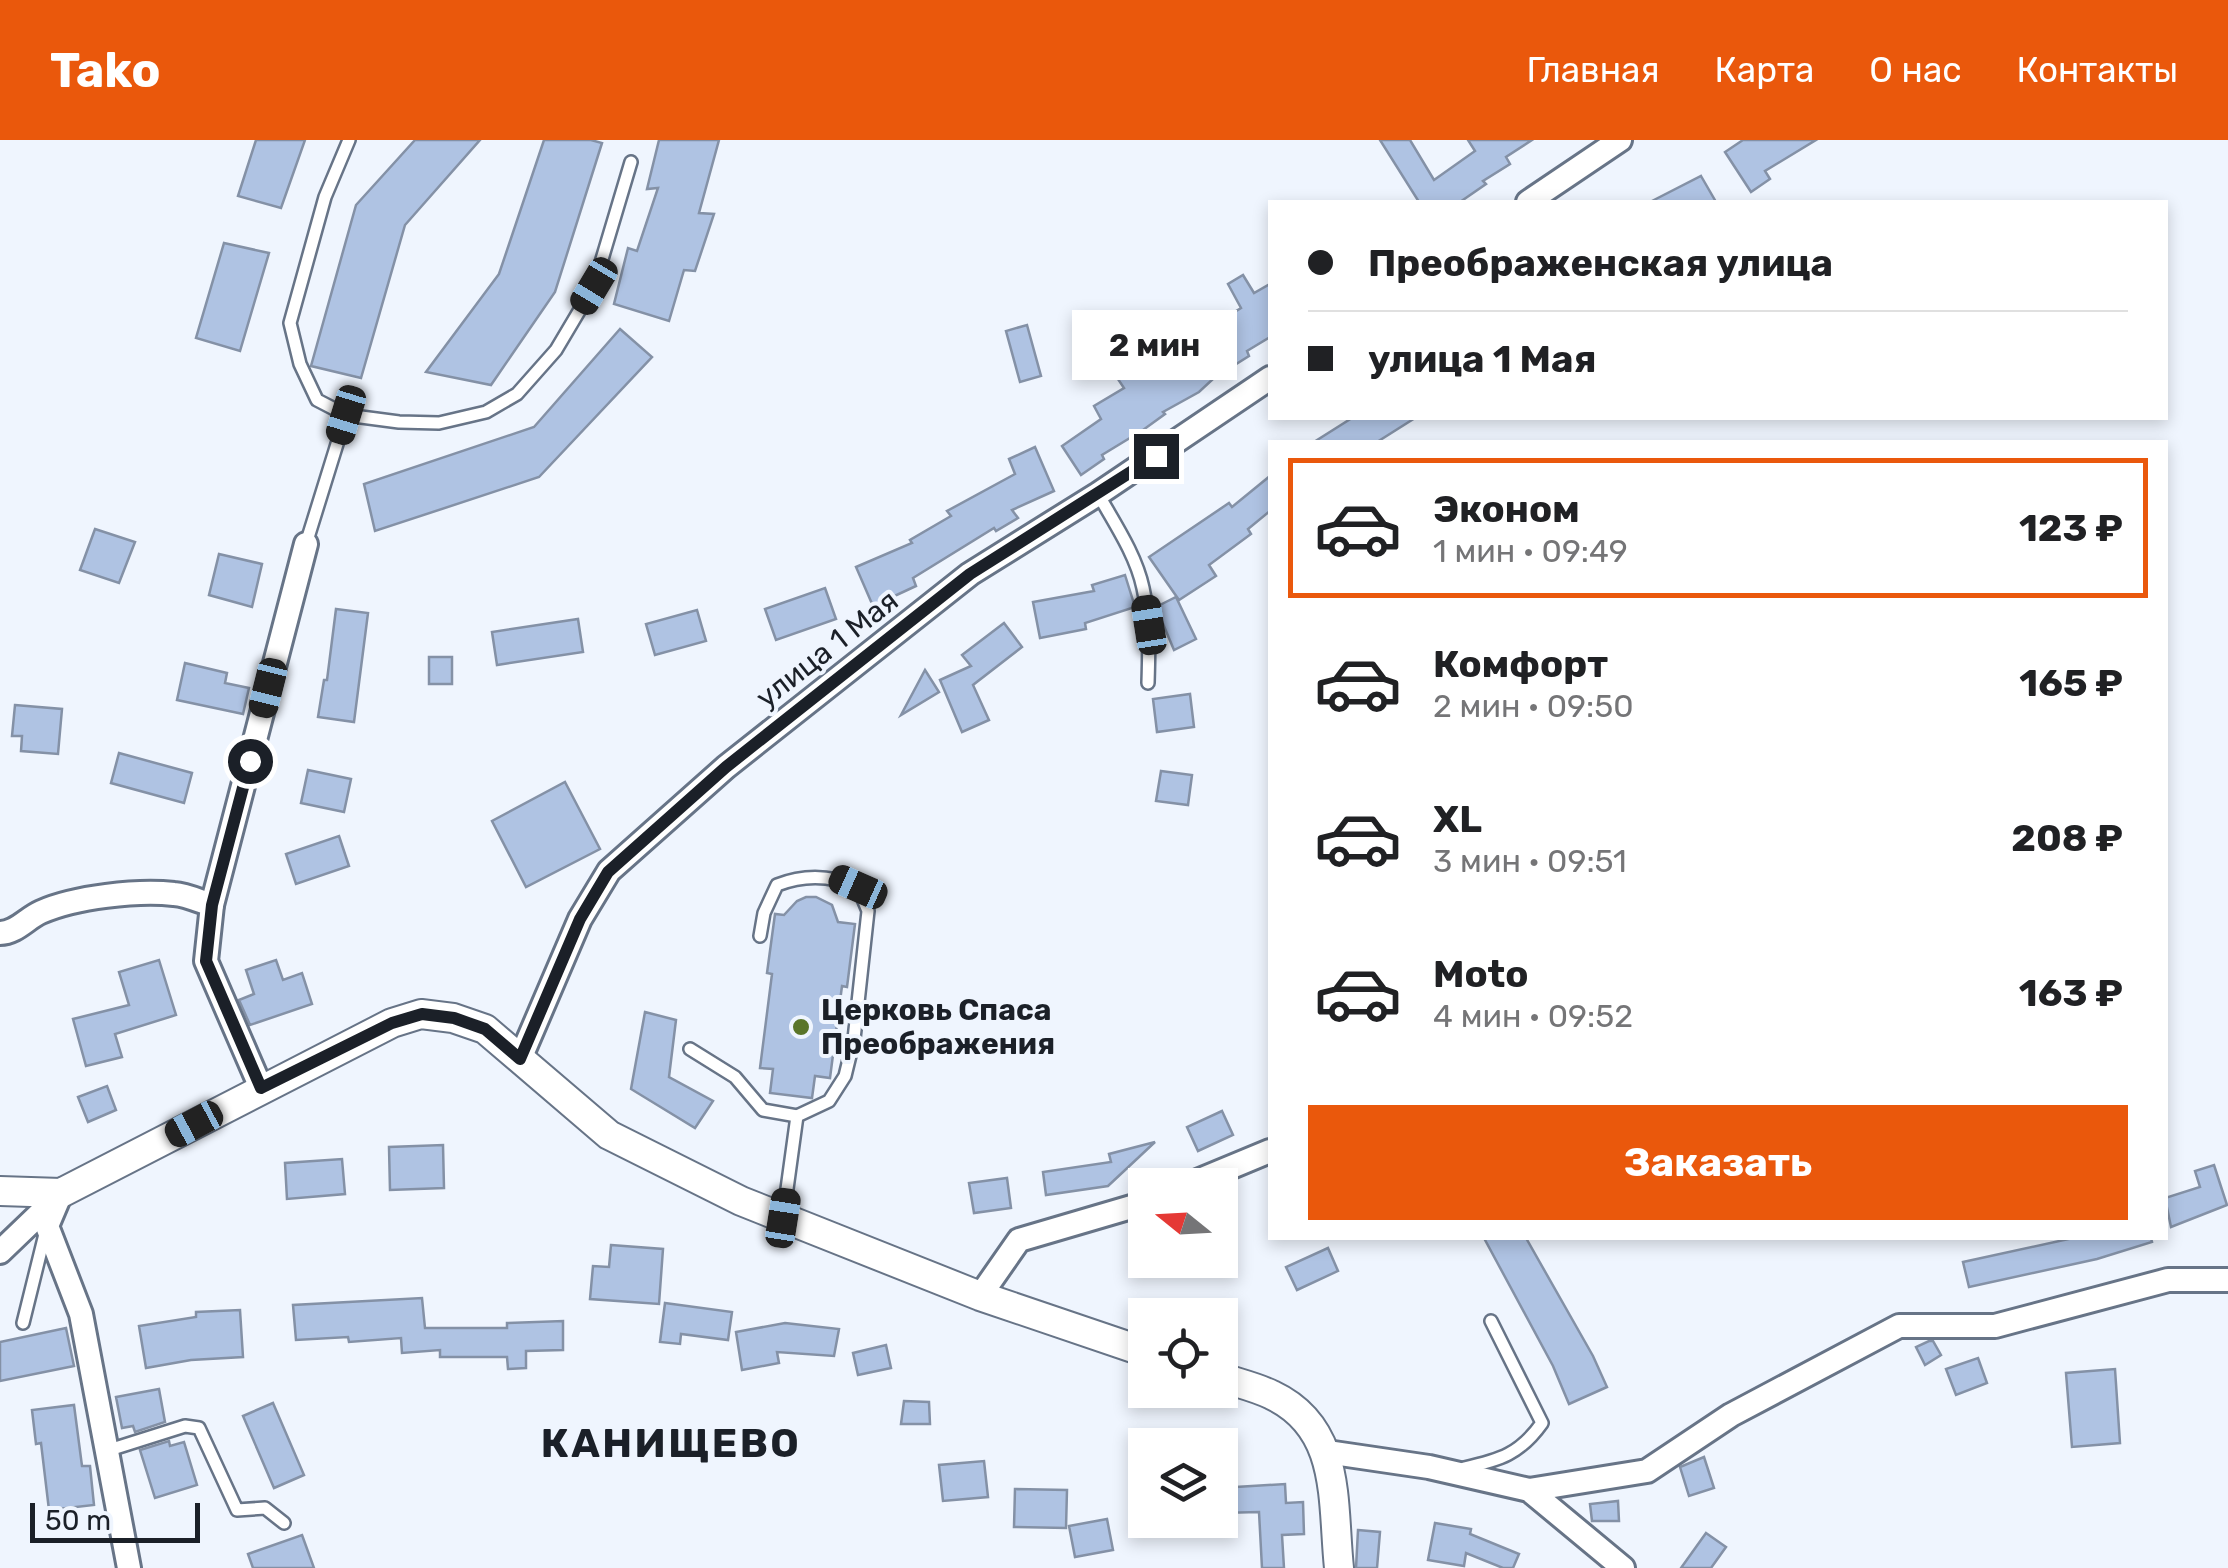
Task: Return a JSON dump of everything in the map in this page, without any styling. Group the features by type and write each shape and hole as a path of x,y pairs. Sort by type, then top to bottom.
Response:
{"street":[{"path":"1531,200 1620,140"},
{"name":"улица 1 Мая","path":"520,1059 580,919 608,872 726,767 970,574 1098,494 1268,379"},
{"path":"261,1088 206,961 212,905 306,544"},
{"path":"0,934 7,934 40,912 75,902 153,892 179,894 212,905"},
{"path":"0,1252 61,1194 261,1088 392,1023 422,1014 454,1018 485,1029 609,1135 740,1202 980,1296 1128,1346"},
{"path":"1229,1168 1268,1152"},
{"path":"0,1191 61,1194"},
{"path":"61,1194 47,1226 81,1314 128,1568"},
{"path":"980,1296 1018,1240 1128,1208"},
{"path":"1327,1452 1450,1472 1529,1490 1646,1471 1731,1415 1899,1326 1995,1326 2168,1280 2228,1280"},
{"path":"1238,1384 1272,1395 1308,1418 1327,1452 1339,1568"},
{"path":"1529,1490 1624,1568"}],"lane":[{"path":"348,140 325,198 290,324 300,364 317,400 346,415 399,422 439,423 486,412 517,394 556,350 594,286 631,162"},
{"path":"306,544 346,415"},
{"path":"1098,494 1143,585 1149,625 1148,683"},
{"path":"690,1049 736,1077 763,1110 798,1116 829,1100 845,1076 854,1039 868,911 858,887 835,877 794,878 777,885 764,913 760,936"},
{"path":"783,1218 798,1116"},
{"path":"22,1322 47,1226"},
{"path":"1450,1472 1496,1461 1527,1444 1542,1423 1491,1321"},
{"path":"106,1451 186,1426 199,1428 238,1510 265,1508 284,1523"}],"building":[{"path":"256,140 305,140 281,208 238,196"},
{"path":"415,140 480,140 405,225 361,378 311,366 356,205"},
{"path":"544,140 602,143 555,292 491,385 426,372 499,274"},
{"path":"659,140 719,140 699,213 714,214 695,271 684,270 669,321 614,304 628,248 637,251 658,188 647,189"},
{"path":"1380,140 1410,140 1434,180 1475,151 1468,140 1532,140 1506,157 1510,164 1463,200 1418,200"},
{"path":"1743,140 1816,140 1765,171 1770,179 1751,192 1725,152"},
{"path":"1701,176 1715,200 1654,200"},
{"path":"224,243 269,253 240,351 196,338"},
{"path":"1243,275 1254,293 1268,285 1268,338 1199,392 1102,455 1104,459 1081,475 1062,446 1101,419 1094,406 1124,388 1108,364 1125,353 1141,377 1168,361 1171,365 1206,339 1202,332 1241,308 1228,284"},
{"path":"1027,325 1041,376 1020,382 1006,331"},
{"path":"620,329 652,357 539,477 375,531 364,484 534,427"},
{"path":"1349,420 1412,420 1380,440 1317,440"},
{"path":"1035,447 1054,491 1012,510 1018,518 996,531 994,528 913,578 916,586 873,606 856,567 912,543 910,540 951,516 947,511 1015,474 1009,459"},
{"path":"1268,478 1268,513 1248,529 1251,534 1209,565 1216,576 1179,600 1149,557 1229,503 1232,507"},
{"path":"95,529 135,542 119,583 80,570"},
{"path":"219,554 262,564 252,607 209,595"},
{"path":"1125,575 1135,607 1085,623 1086,629 1040,638 1033,602 1094,591 1092,585"},
{"path":"825,588 836,619 776,640 765,609"},
{"path":"1176,597 1196,639 1174,650 1156,607"},
{"path":"336,609 368,613 354,722 318,717"},
{"path":"697,610 706,641 655,655 646,624"},
{"path":"578,619 583,652 497,665 492,632"},
{"path":"1004,623 1022,647 973,685 989,720 962,732 940,680 971,666 962,655"},
{"path":"429,657 452,657 452,684 429,684"},
{"path":"185,663 227,673 225,683 249,688 243,714 177,700"},
{"path":"925,670 939,692 901,715"},
{"path":"1190,694 1194,727 1157,732 1153,699"},
{"path":"15,705 62,709 58,754 21,751 22,736 12,736"},
{"path":"119,753 192,773 184,803 111,783"},
{"path":"308,770 351,779 344,812 301,803"},
{"path":"1161,771 1192,775 1188,805 1156,801"},
{"path":"565,782 600,849 526,887 492,821"},
{"path":"339,836 349,866 296,884 286,854"},
{"name":"Церковь Спаса Преображения","path":"806,897 832,905 838,922 855,924 830,1078 815,1076 812,1098 770,1093 773,1069 760,1068 775,914 784,915"},
{"path":"159,960 176,1015 115,1034 122,1057 86,1066 73,1019 129,1005 119,972"},
{"path":"276,960 283,980 302,973 312,1004 250,1025 239,1000 254,994 246,970"},
{"path":"645,1012 676,1020 669,1077 713,1101 695,1128 631,1089"},
{"path":"107,1086 116,1110 88,1122 78,1097"},
{"path":"1222,1111 1233,1135 1198,1151 1187,1127"},
{"path":"1155,1142 1108,1186 1046,1195 1043,1172 1111,1162 1109,1154"},
{"path":"443,1145 444,1188 390,1190 389,1147"},
{"path":"342,1159 345,1194 287,1199 285,1163"},
{"path":"2214,1165 2227,1205 2171,1227 2168,1197 2200,1187 2195,1171"},
{"path":"1007,1178 1011,1208 974,1213 969,1183"},
{"path":"1485,1240 1527,1240 1607,1387 1569,1404 1553,1366"},
{"path":"2064,1240 2152,1242 2097,1259 1969,1287 1963,1262"},
{"path":"611,1245 663,1249 659,1304 590,1299 593,1266 609,1267"},
{"path":"1328,1248 1338,1271 1297,1290 1286,1267"},
{"path":"422,1298 425,1328 507,1328 507,1323 563,1321 563,1350 526,1351 526,1368 508,1369 507,1357 440,1357 440,1350 402,1353 401,1338 349,1342 348,1337 296,1340 293,1305"},
{"path":"665,1303 732,1312 728,1340 681,1334 680,1344 660,1342"},
{"path":"240,1310 243,1357 146,1368 139,1326 196,1317 196,1312"},
{"path":"785,1323 839,1329 834,1356 777,1352 779,1363 742,1370 736,1332"},
{"path":"66,1328 74,1366 0,1381 0,1342"},
{"path":"1933,1341 1941,1355 1925,1365 1916,1347"},
{"path":"886,1345 891,1368 858,1375 853,1353"},
{"path":"1978,1358 1987,1383 1956,1395 1946,1369"},
{"path":"2115,1369 2120,1443 2072,1447 2066,1373"},
{"path":"159,1389 165,1422 135,1432 133,1426 122,1428 116,1397"},
{"path":"904,1401 929,1402 930,1424 901,1424"},
{"path":"273,1403 304,1475 274,1488 243,1416"},
{"path":"74,1405 82,1466 90,1466 94,1505 49,1510 41,1443 36,1444 32,1410"},
{"path":"169,1441 170,1446 184,1442 197,1485 155,1498 140,1450"},
{"path":"1704,1457 1714,1488 1689,1496 1680,1467"},
{"path":"984,1461 988,1497 943,1501 939,1465"},
{"path":"1285,1484 1286,1503 1303,1502 1304,1534 1282,1535 1284,1568 1262,1568 1259,1512 1238,1513 1238,1487"},
{"path":"1015,1489 1067,1490 1066,1528 1014,1527"},
{"path":"1618,1501 1619,1521 1592,1521 1590,1504"},
{"path":"1107,1519 1113,1550 1075,1557 1069,1526"},
{"path":"1435,1523 1471,1529 1470,1534 1519,1554 1513,1568 1503,1568 1466,1553 1464,1566 1428,1560"},
{"path":"1358,1530 1380,1532 1377,1568 1356,1568"},
{"path":"1706,1533 1726,1547 1711,1568 1681,1568"},
{"path":"302,1535 314,1568 253,1568 248,1554"}],"place":[{"name":"Церковь Спаса Преображения","path":"801,1027"}],"district":[{"name":"КАНИЩЕВО","path":"671,1443"}],"route":[{"path":"250,761 212,905 206,961 261,1088 392,1023 422,1014 454,1018 485,1029 520,1059 580,919 608,872 726,767 970,574 1156,456"}]}
